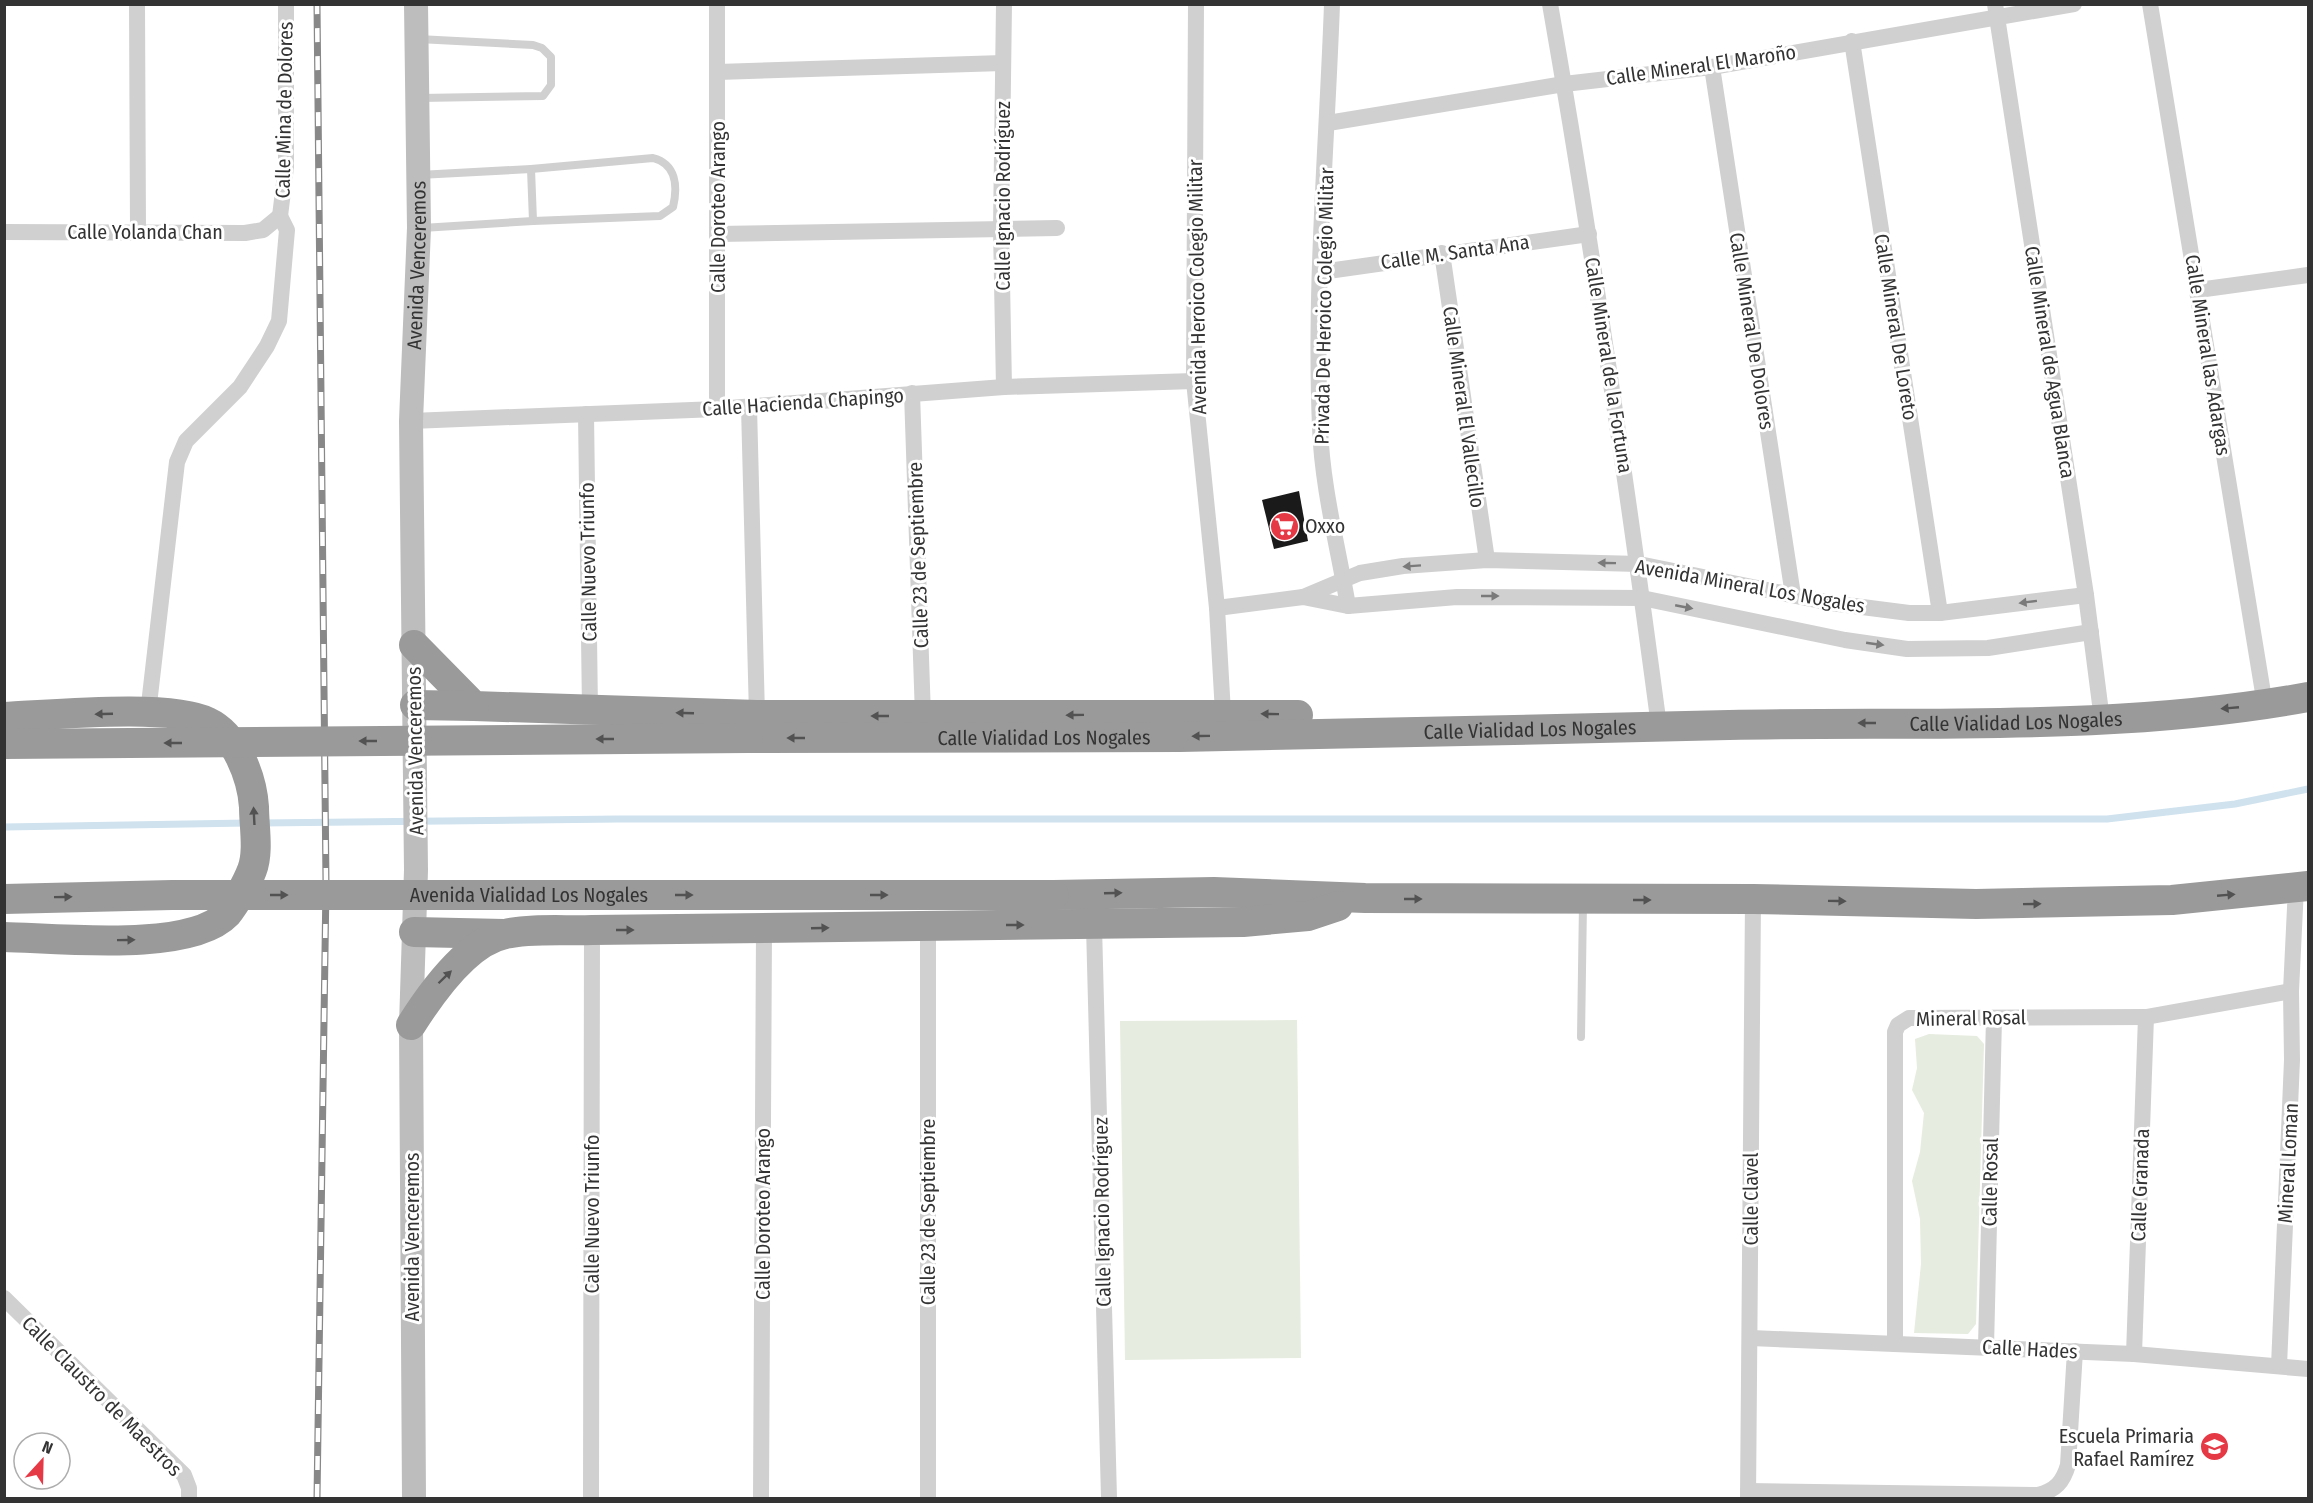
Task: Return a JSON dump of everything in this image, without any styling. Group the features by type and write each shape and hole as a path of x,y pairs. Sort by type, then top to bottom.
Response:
{"highway":[{"path":"414,645 474,706"},
{"name":"Calle Vialidad Los Nogales","path":"752,727 1179,737 1659,726 2102,720 2265,705 2308,697"},
{"path":"415,705 590,710 752,727"},
{"path":"4,717 147,713 185,714 208,722 226,733 243,766 253,795 255,839 253,869 227,914 196,932 163,938 124,940 4,937"},
{"path":"4,744 752,727 924,716 1223,713 1293,715 1432,731"},
{"path":"414,932 504,934 592,930 764,930 928,925 1094,926 1273,920 1308,916 1365,898 1753,899 1976,904 2113,903 2302,886"},
{"name":"Avenida Vialidad Los Nogales","path":"4,899 172,895 1054,895 1214,892 1365,898"},
{"path":"411,1025 434,988 478,948 504,934"}],"street":[{"path":"136,4 138,231"},
{"name":"Calle Mina de Dolores","path":"147,713 177,462 186,441 240,387 267,346 279,321 287,230 280,216 286,167 286,4"},
{"name":"Avenida Venceremos","path":"414,1498 411,1025 416,870 416,774 411,421 418,228 416,4"},
{"name":"Calle Doroteo Arango","path":"717,4 717,409"},
{"name":"Calle Ignacio Rodríguez","path":"1004,4 1001,228 1004,387"},
{"name":"Avenida Heroico Colegio Militar","path":"1196,4 1194,381 1216,608 1223,713"},
{"name":"Privada De Heroico Colegio Militar","path":"1332,4 1321,272 1320,426 1322,459 1348,606"},
{"name":"Calle Mineral de la Fortuna","path":"1550,4 1589,234 1639,564 1659,726"},
{"name":"Calle Mineral El Maroño","path":"1328,123 1564,84 1712,67 1996,11 2074,4"},
{"name":"Calle Mineral las Adargas","path":"2150,4 2265,705"},
{"name":"Calle Mineral de Agua Blanca","path":"1996,11 2086,595 2102,720"},
{"name":"Calle Mineral De Loreto","path":"1852,41 1940,613"},
{"path":"718,72 1003,63"},
{"name":"Calle Mineral De Dolores","path":"1712,67 1793,596"},
{"name":"Calle Yolanda Chan","path":"4,232 245,233 263,230 280,216"},
{"path":"718,234 1057,228"},
{"name":"Calle M. Santa Ana","path":"1321,272 1442,253 1589,234"},
{"name":"Calle Mineral El Vallecillo","path":"1442,253 1487,561"},
{"path":"2198,290 2308,275"},
{"name":"Calle Hacienda Chapingo","path":"411,421 717,409 1004,387 1194,381"},
{"name":"Calle 23 de Septiembre","path":"912,393 924,716"},
{"path":"749,407 752,727"},
{"name":"Calle Nuevo Triunfo","path":"586,414 590,710"},
{"name":"Avenida Mineral Los Nogales","path":"1303,597 1343,578 1403,566 1487,561 1639,564 1793,596 1873,609 1940,613 2086,595"},
{"path":"1216,608 1303,597 1348,606 1457,597 1642,598 1845,640 1907,649 1989,648 2091,633"},
{"name":"Mineral Loman","path":"2279,1366 2300,1059 2291,991 2302,886"},
{"name":"Calle Clavel","path":"1748,1495 1753,899"},
{"name":"Calle 23 de Septiembre","path":"928,925 928,1498"},
{"name":"Calle Ignacio Rodríguez","path":"1094,926 1109,1498"},
{"name":"Calle Nuevo Triunfo","path":"591,1498 592,930"},
{"name":"Calle Doroteo Arango","path":"761,1498 764,930"},
{"name":"Mineral Rosal","path":"1895,1344 1895,1032 1898,1025 1909,1018 2146,1017 2291,991"},
{"name":"Calle Granada","path":"2134,1354 2146,1017"},
{"name":"Calle Rosal","path":"1986,1347 1994,1018"},
{"name":"Calle Claustro de Maestros","path":"4,1298 184,1475 189,1488 189,1498"},
{"name":"Calle Hades","path":"1751,1338 2134,1354 2308,1369"},
{"path":"1748,1495 2038,1495 2049,1492 2065,1477 2068,1465 2075,1351"}],"lane":[{"path":"416,39 532,45 542,48 551,57 551,85 543,96 417,98"},
{"path":"418,175 531,169 653,158 670,167 676,192 673,207 660,216 418,228"},
{"path":"531,169 533,221"},
{"path":"1581,1037 1583,900"}],"shaded area":[{"path":"1297,1020 1301,1358 1125,1360 1120,1021"},
{"path":"1929,1034 1977,1036 1984,1044 1976,1324 1968,1334 1914,1333 1921,1264 1920,1219 1912,1181 1920,1152 1924,1113 1912,1090 1917,1068 1915,1039"}],"building":[{"path":"1299,491 1308,541 1274,549 1262,500"}],"waterway":[{"path":"262,823 619,819 2107,819 2235,804 2308,789"},
{"path":"4,827 248,823"}],"railway":[{"path":"317,4 326,884 317,1498"}],"place":[{"name":"Oxxo","path":"1284,526"},
{"name":"Escuela Primaria Rafael Ramírez","path":"2215,1447"}]}
